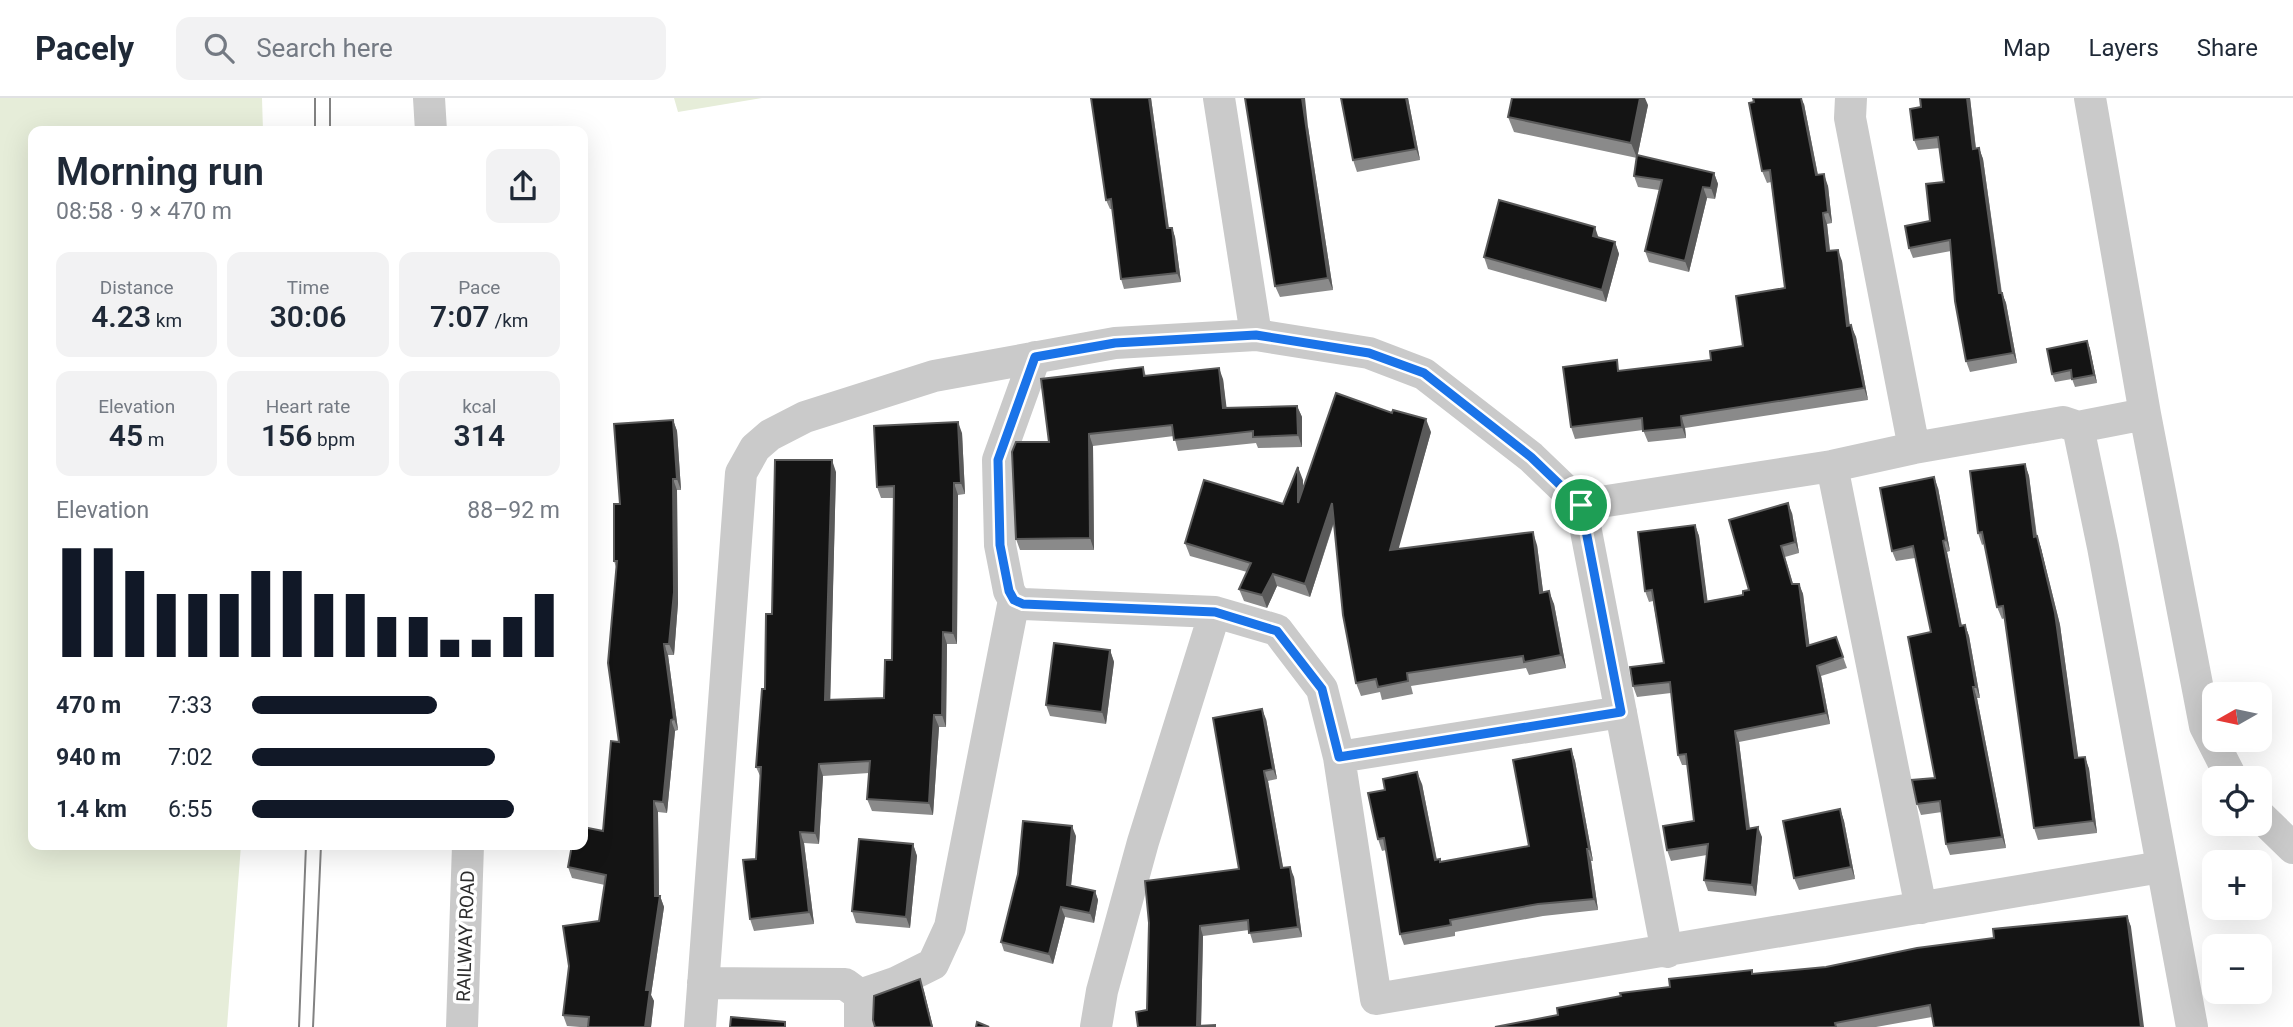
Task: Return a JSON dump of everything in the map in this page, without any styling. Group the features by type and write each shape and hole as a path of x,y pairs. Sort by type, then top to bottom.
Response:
{"street":[{"path":"429,98 431,126"},
{"path":"1219,98 1256,335"},
{"path":"1851,98 1850,118 1914,448"},
{"path":"2090,98 2145,414 2205,726 2225,766"},
{"path":"700,1027 741,473 755,448 770,435 806,417 934,376 1115,343 1256,335 1369,353 1424,373 1531,457 1581,505 1667,952"},
{"path":"1035,357 998,460 1000,545 1009,591 1014,600 1023,604 1215,612 1277,631 1322,689 1339,757 1376,999 2161,867"},
{"path":"1581,505 1832,466 1914,448 2063,422 2078,427 2145,414"},
{"path":"2078,427 2192,1027"},
{"path":"1832,466 1921,908"},
{"path":"860,995 895,983 933,964 950,927 1014,600"},
{"path":"1097,1027 1102,990 1143,842 1215,612"},
{"path":"1339,757 1621,712"},
{"path":"2272,828 2293,848"},
{"name":"RAILWAY ROAD","path":"462,1027 468,850"},
{"path":"703,983 845,984 860,995"},
{"path":"860,995 860,1027"}],"green space":[{"path":"0,98 262,98 263,126 28,126 28,850 241,850 227,1027 0,1027"},
{"path":"674,98 762,98 678,112"}],"building":[{"path":"1091,98 1149,98 1167,228 1172,228 1177,273 1121,279 1111,199 1106,200"},
{"path":"1245,98 1302,98 1328,278 1275,286"},
{"path":"1341,98 1406,98 1416,149 1353,160"},
{"path":"1512,98 1640,98 1631,143 1508,117"},
{"path":"1753,98 1801,98 1816,175 1824,174 1828,212 1823,213 1827,251 1838,250 1847,326 1851,325 1864,388 1681,416 1682,427 1643,431 1642,418 1571,427 1563,367 1617,360 1618,371 1711,360 1710,351 1743,346 1736,296 1785,288 1770,170 1762,171 1749,103 1754,102"},
{"path":"1920,98 1967,98 1973,149 1979,148 1999,293 2002,293 2013,353 1966,361 1955,301 1950,240 1909,248 1905,226 1930,221 1926,184 1944,182 1938,137 1914,140 1910,109 1921,107"},
{"path":"1637,155 1714,173 1711,188 1703,187 1685,261 1645,251 1662,180 1634,176"},
{"path":"1499,200 1595,227 1593,236 1615,242 1602,290 1484,257"},
{"path":"2087,341 2094,375 2072,379 2071,370 2052,374 2047,349"},
{"path":"1143,367 1144,376 1219,368 1223,408 1297,406 1298,435 1253,437 1253,431 1174,440 1172,425 1089,434 1090,538 1016,539 1012,452 1016,442 1049,442 1041,379"},
{"path":"1336,393 1392,413 1393,410 1426,419 1390,550 1533,532 1540,593 1549,591 1561,655 1524,662 1523,656 1407,673 1408,681 1378,687 1376,679 1356,683 1343,615 1332,503 1305,584 1273,574 1262,595 1239,589 1251,563 1185,543 1204,480 1283,504 1298,467 1298,503"},
{"path":"673,420 677,479 673,479 674,592 669,644 664,644 674,719 671,720 663,802 654,801 655,896 660,896 646,990 650,990 645,1027 588,1027 589,1017 563,1015 569,966 563,926 599,921 606,875 568,867 571,850 588,850 588,828 603,831 611,741 619,742 608,663 617,561 614,561 614,504 620,504 614,424"},
{"path":"958,422 961,483 954,483 953,633 943,632 942,715 934,715 929,803 867,799 870,761 819,764 815,833 800,832 809,912 750,919 743,860 756,859 761,767 756,767 762,689 765,689 766,614 772,614 775,460 832,460 825,700 884,698 885,660 892,660 894,486 877,487 874,426"},
{"path":"2025,464 2034,537 2037,536 2055,613 2075,758 2085,757 2093,821 2034,828 2003,606 1997,607 1982,532 1978,533 1970,471"},
{"path":"1934,477 1946,540 1943,541 1960,626 1965,625 1976,687 1973,687 2002,837 1946,844 1940,801 1917,804 1912,780 1935,778 1908,637 1931,632 1913,546 1892,551 1880,488"},
{"path":"1788,503 1795,542 1781,546 1792,584 1799,584 1807,646 1836,637 1843,657 1817,666 1826,713 1735,731 1747,829 1758,827 1752,885 1704,880 1708,844 1667,850 1663,826 1694,821 1686,754 1678,755 1670,682 1633,686 1630,667 1664,663 1652,590 1645,591 1638,532 1695,525 1705,602 1743,595 1743,591 1749,590 1729,520"},
{"path":"1054,643 1110,650 1102,712 1046,705"},
{"path":"1262,709 1273,769 1264,771 1281,868 1290,867 1298,927 1249,933 1248,920 1200,926 1197,1026 1215,1027 1138,1027 1136,1012 1147,1010 1149,923 1145,881 1239,869 1213,718"},
{"path":"1571,749 1589,849 1594,899 1538,904 1450,920 1451,925 1400,934 1384,838 1378,839 1368,793 1385,790 1383,779 1417,772 1435,860 1440,859 1440,862 1529,846 1513,760"},
{"path":"1840,809 1851,867 1794,878 1783,821"},
{"path":"1023,821 1072,826 1067,885 1095,891 1090,913 1061,907 1049,954 1001,942 1018,874"},
{"path":"859,839 913,844 906,917 852,911"},
{"path":"2127,916 2141,1027 1934,1027 1930,1005 1835,1023 1836,1027 1495,1027 1558,1015 1557,1008 1621,996 1620,993 1670,987 1669,979 1752,970 1752,974 1826,967 1917,948 1994,938 1993,929"},
{"path":"920,979 932,1027 875,1027 874,996"},
{"path":"731,1017 785,1022 785,1027 730,1027"},
{"path":"977,1022 989,1027 976,1027"}],"tram line":[{"path":"315,98 315,126"},
{"path":"330,98 330,126"},
{"path":"299,1027 306,850"},
{"path":"313,1027 321,850"}],"route":[{"path":"1256,335 1369,353 1424,373 1531,457 1581,505 1621,712 1339,757 1322,689 1277,631 1215,612 1023,604 1014,600 1009,591 1000,545 998,460 1035,357 1115,343 1256,335"}]}
